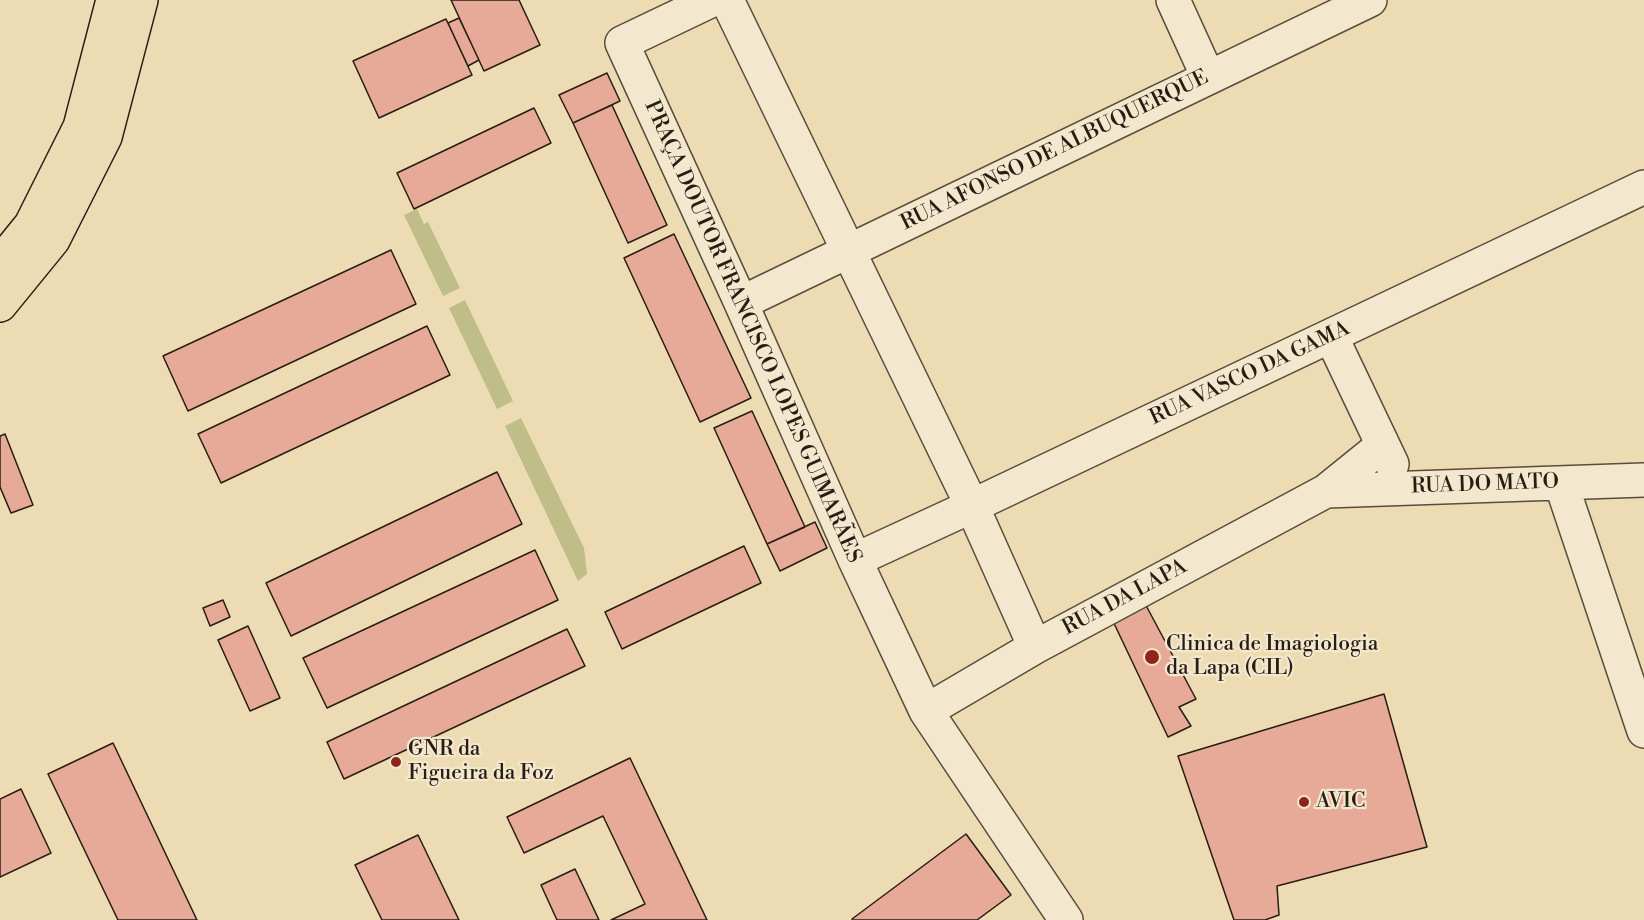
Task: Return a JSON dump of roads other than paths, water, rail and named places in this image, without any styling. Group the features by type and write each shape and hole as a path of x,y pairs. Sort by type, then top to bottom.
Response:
{"main road":[{"path":"0,263 31,225 80,128 114,0"},
{"path":"0,305 53,240 105,137 141,0"}],"street":[{"name":"PRAÇA DOUTOR FRANCISCO LOPES GUIMARÃES","path":"712,0 622,43 855,560 926,711 1066,920"},
{"path":"727,0 972,506 1035,647"},
{"path":"1173,0 1208,77"},
{"name":"RUA AFONSO DE ALBUQUERQUE","path":"741,303 1370,0"},
{"name":"RUA VASCO DA GAMA","path":"855,560 1644,187"},
{"path":"1331,336 1403,488"},
{"name":"RUA DA LAPA","path":"926,711 1035,647 1326,491 1383,445"},
{"name":"RUA DO MATO","path":"1326,491 1644,480"},
{"path":"1561,483 1642,717"}],"place":[{"name":"Clinica de Imagiologia da Lapa (CIL)","path":"1152,657"},
{"name":"GNR da Figueira da Foz","path":"396,762"},
{"name":"AVIC","path":"1304,802"}]}
